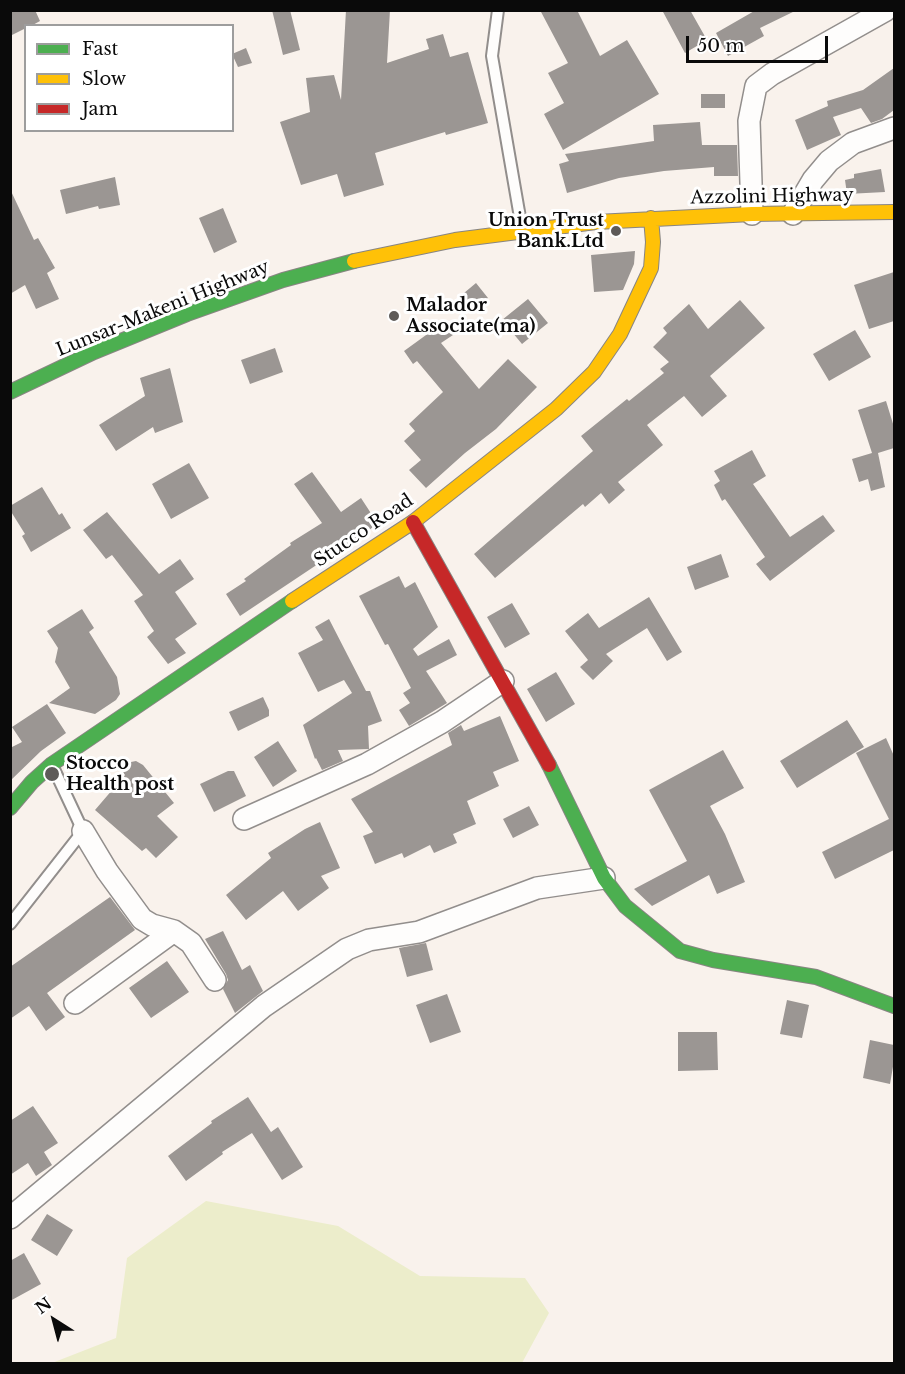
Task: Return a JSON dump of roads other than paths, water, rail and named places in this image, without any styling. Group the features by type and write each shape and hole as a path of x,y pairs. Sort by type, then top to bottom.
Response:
{"street":[{"path":"752,214 749,122 756,86 772,74 886,10"},
{"path":"793,214 813,180 829,161 853,143 894,128"},
{"name":"Azzolini Highway","path":"651,218 894,212"},
{"name":"Lunsar-Makeni Highway","path":"10,392 105,348 283,280 377,255 455,240 596,222 651,218"},
{"name":"Stucco Road","path":"10,808 32,782 52,764 287,604 413,522 556,409 594,372 620,334 637,301 651,268 653,242 651,218"},
{"path":"413,522 539,744 604,878 625,906 680,951 713,960 816,977 894,1006"},
{"path":"244,819 367,764 442,722 503,681"},
{"path":"83,831 107,871 142,919 152,925 174,931 191,943 215,980"},
{"path":"10,1218 264,1006 346,949 369,940 419,932 537,888 604,878"},
{"path":"75,1003 174,931"}],"lane":[{"path":"498,10 492,56 523,231"},
{"path":"10,924 83,831 52,764"}],"place":[{"name":"Union Trust Bank.Ltd","path":"616,231"},
{"name":"Malador Associate(ma)","path":"394,316"},
{"name":"Stocco Health post","path":"52,774"}]}
